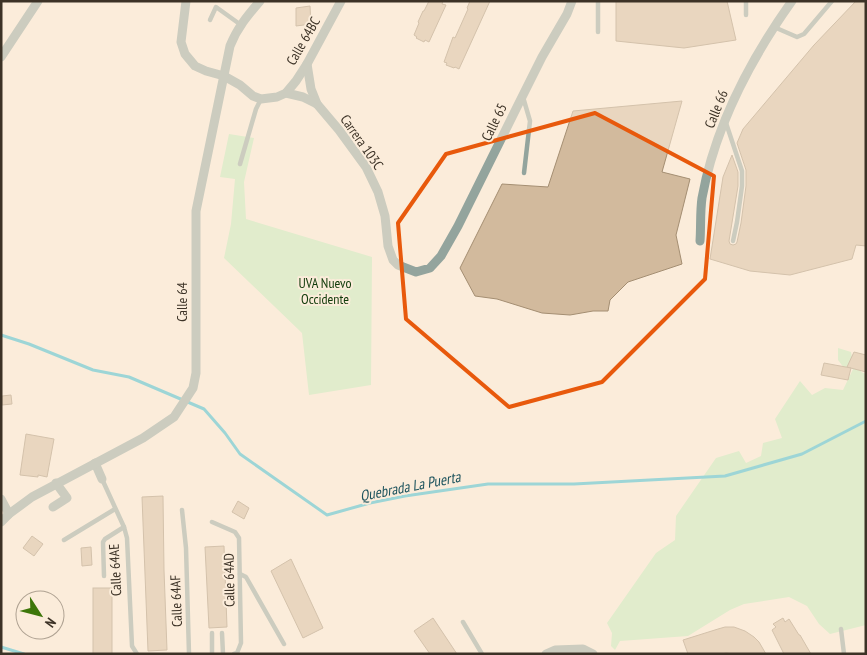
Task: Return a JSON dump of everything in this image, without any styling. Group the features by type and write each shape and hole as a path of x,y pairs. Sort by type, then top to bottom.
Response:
{"street":[{"path":"1,57 38,1"},
{"name":"Calle 64","path":"1,522 32,497 143,438 174,417 193,388 196,373 196,211 230,46 241,25 260,1"},
{"name":"Calle 65","path":"441,256 572,1"},
{"name":"Calle 66","path":"700,241 702,200 709,168 725,119 756,56 792,1"},
{"name":"Calle 64BC","path":"286,92 307,64 340,2"},
{"path":"186,3 181,42 185,54 195,66 206,72 224,76 240,85 253,96 261,99 278,97 286,92 317,104"},
{"path":"307,64 311,89 317,104"},
{"name":"Carrera 103C","path":"317,104 366,167 378,192 385,216 388,246 393,260 398,265 416,272 430,268 441,256"},
{"name":"Calle 64AE","path":"95,463 102,479"},
{"path":"52,507 67,498 56,483"},
{"path":"1,499 9,514"},
{"path":"546,654 555,650 583,649 593,654"}],"lane":[{"path":"598,1 598,32"},
{"path":"746,1 746,15"},
{"path":"774,27 797,36 804,34 832,1"},
{"path":"210,20 216,7 241,25"},
{"path":"522,96 530,121 524,173"},
{"path":"240,164 256,109 261,99"},
{"path":"725,119 742,171 742,186 733,241"},
{"name":"Calle 64AE","path":"102,479 124,528 128,542 132,646 136,653"},
{"path":"64,540 115,509"},
{"name":"Calle 64AF","path":"182,510 186,548 189,654"},
{"name":"Calle 64AD","path":"212,522 234,532 239,538 241,643 236,653"},
{"path":"104,576 103,542 124,528"},
{"path":"240,574 246,577 284,644"},
{"path":"463,622 482,654"},
{"path":"841,629 844,654"},
{"path":"212,633 212,654"},
{"path":"222,633 222,654"}],"highlighted area":[{"path":"595,113 714,176 705,279 602,382 509,407 406,319 398,223 446,154"}],"green space":[{"name":"UVA Nuevo Occidente","path":"229,134 254,138 244,182 246,219 372,257 371,385 309,395 302,333 224,258 231,224 235,179 220,177"},
{"path":"838,348 851,352 853,363 862,365 861,372 866,374 866,625 830,634 819,624 807,606 789,597 744,604 730,610 688,636 620,641 615,650 611,646 612,633 607,623 656,553 675,540 676,516 716,458 739,451 746,463 761,456 763,443 782,438 775,419 800,381 812,395 825,388 843,390 853,369 844,368 838,360"}],"building":[{"path":"429,1 443,1 442,4 446,5 429,42 425,40 424,42 414,35 418,22"},
{"path":"470,1 490,1 459,69 454,68 446,65 447,63 444,62 453,37 455,38"},
{"path":"616,1 727,1 736,40 684,48 616,41"},
{"path":"856,1 866,1 866,246 856,245 852,259 790,275 750,271 710,259 723,177 732,155 738,172 738,186 729,241 733,245 737,242 746,186 746,170 737,143 743,129 814,45"},
{"path":"310,6 311,24 296,26 296,8"},
{"path":"682,101 662,172 690,179 676,235 682,264 628,282 610,300 608,311 593,311 570,315 542,313 497,299 475,296 460,268 502,184 548,187 573,111"},
{"path":"854,352 866,355 866,372 847,367"},
{"path":"824,363 851,368 848,380 821,375"},
{"path":"11,395 12,404 2,405 2,396"},
{"path":"26,434 54,439 47,477 20,475"},
{"path":"163,496 167,650 148,651 142,497"},
{"path":"238,501 249,508 244,519 232,512"},
{"path":"32,536 43,544 34,556 23,548"},
{"path":"224,546 227,627 209,628 205,547"},
{"path":"91,547 92,565 82,566 81,548"},
{"path":"291,559 323,628 303,638 271,571"},
{"path":"93,588 112,588 112,654 93,654"},
{"path":"433,618 457,654 430,654 414,631"},
{"path":"783,618 785,622 789,619 811,654 784,654 772,630 776,627 773,624"},
{"path":"725,627 734,627 745,631 759,642 766,654 688,654 683,640"}],"waterway":[{"name":"Quebrada La Puerta","path":"1,335 29,344 93,370 129,377 204,409 240,454 327,515 405,496 488,484 574,484 725,476 802,454 866,421"},
{"path":"1,647 24,654"}]}
